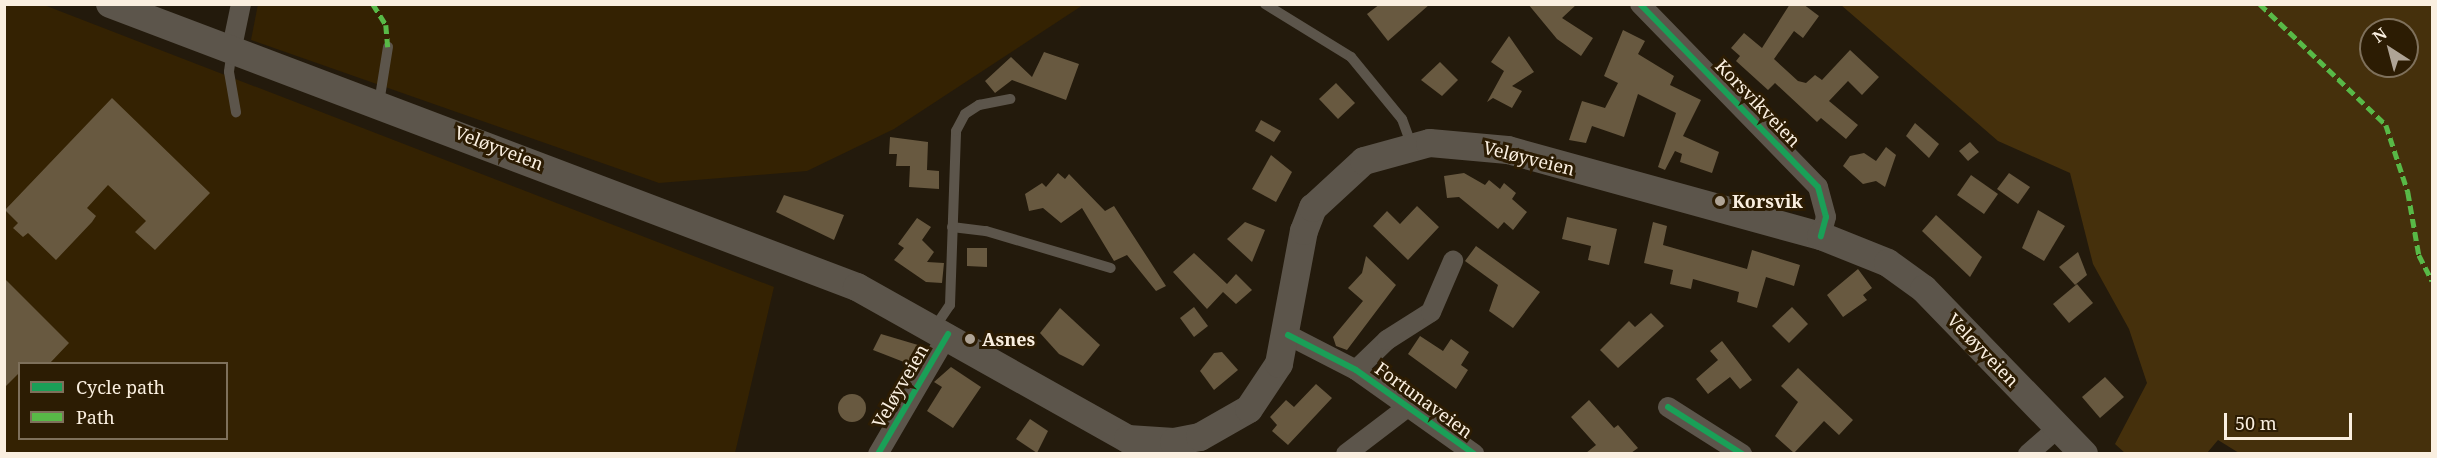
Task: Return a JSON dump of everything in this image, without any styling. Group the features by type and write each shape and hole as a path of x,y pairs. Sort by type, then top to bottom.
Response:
{"main road":[{"name":"Veløyveien","path":"110,4 232,47 757,246 942,330 1129,446 1174,442 1222,427 1266,389 1288,335 1304,231 1313,208 1364,161 1411,144 1508,150 1821,236 1888,263 1924,289 2084,453"}],"street":[{"path":"232,47 241,4"},
{"name":"Korsvikveien","path":"1640,4 1818,187 1826,217 1821,236"},
{"name":"Fortunaveien","path":"1453,261 1431,312 1387,340 1356,370 1405,409 1471,453"},
{"name":"Veløyveien","path":"878,453 942,330"},
{"path":"1288,335 1356,370"},
{"path":"1668,408 1742,453"},
{"name":"Fortunaveien","path":"1346,453 1405,409"},
{"path":"2028,453 2059,427"}],"lane":[{"path":"1265,4 1351,57 1402,119 1411,144"},
{"path":"232,47 229,72 236,112"},
{"path":"379,103 388,47"},
{"path":"942,330 950,305 956,131 965,114 979,105 1010,99"},
{"path":"952,227 986,231 1112,268"}],"shaded area":[{"path":"258,4 1083,5 894,129 807,171 659,183 251,40"},
{"path":"4,5 44,5 774,287 735,453 5,453"},
{"path":"1841,5 2432,5 2432,453 2239,453 2218,440 2207,453 2125,453 2115,444 2147,383 2129,329 2093,264 2070,173 1998,141"}],"building":[{"path":"1380,4 1430,4 1388,41 1367,14"},
{"path":"1528,4 1577,4 1562,18 1593,38 1581,56 1557,39"},
{"path":"1790,4 1803,4 1819,16 1803,38 1794,31 1774,59 1798,81 1806,83 1815,75 1822,80 1850,50 1879,77 1862,95 1848,81 1829,101 1858,125 1846,139 1821,118 1817,122 1775,83 1768,90 1736,61 1740,56 1731,48 1744,33 1762,48"},
{"path":"1623,30 1645,41 1638,54 1674,76 1670,85 1701,100 1683,136 1719,152 1712,173 1680,162 1682,154 1675,151 1665,170 1658,167 1676,113 1638,94 1624,137 1592,126 1586,143 1569,140 1582,101 1605,108 1618,83 1604,76"},
{"path":"1509,36 1534,72 1512,86 1522,91 1512,108 1493,98 1487,102 1504,71 1491,62"},
{"path":"1044,52 1079,64 1066,100 1012,80 995,93 985,81 1011,57 1032,77"},
{"path":"1440,62 1458,80 1442,96 1421,80"},
{"path":"1336,83 1355,103 1338,119 1319,99"},
{"path":"112,98 210,193 155,250 135,232 146,221 108,185 87,208 96,216 92,222 56,260 28,233 23,237 13,228 18,223 5,210"},
{"path":"1261,120 1281,131 1274,142 1255,131"},
{"path":"1915,123 1939,144 1929,158 1906,136"},
{"path":"890,137 928,142 927,170 939,171 939,189 909,187 910,166 896,166 897,154 889,154"},
{"path":"1970,142 1979,152 1968,161 1959,151"},
{"path":"1886,147 1896,155 1885,187 1876,181 1863,184 1843,166 1850,156 1864,153 1876,161"},
{"path":"1271,155 1292,172 1276,202 1252,189"},
{"path":"1058,173 1065,179 1069,174 1105,211 1114,206 1166,286 1156,291 1127,255 1114,261 1082,208 1061,223 1043,208 1029,211 1025,194 1042,183 1046,187"},
{"path":"1464,173 1485,185 1489,180 1500,189 1504,183 1516,193 1512,199 1527,212 1513,230 1504,222 1498,229 1459,197 1447,198 1444,176"},
{"path":"2009,173 2030,187 2018,204 1997,189"},
{"path":"1971,175 1998,194 1984,214 1957,195"},
{"path":"784,195 844,215 834,240 776,212"},
{"path":"1417,206 1439,227 1408,260 1373,226 1387,211 1400,224"},
{"path":"2038,210 2065,226 2044,261 2022,248"},
{"path":"1936,215 1982,257 1970,277 1922,231"},
{"path":"1567,217 1617,229 1609,265 1588,260 1591,246 1562,239"},
{"path":"917,218 931,227 922,240 934,252 927,262 944,263 942,283 926,282 894,260 904,248 898,244"},
{"path":"1245,222 1265,230 1252,262 1227,239"},
{"path":"1653,222 1667,226 1663,245 1747,269 1752,250 1800,265 1794,286 1766,277 1757,308 1737,302 1739,292 1693,279 1691,289 1670,284 1673,270 1644,263"},
{"path":"1476,246 1540,292 1513,328 1489,311 1498,285 1465,261"},
{"path":"967,248 987,248 987,267 967,266"},
{"path":"2078,252 2087,275 2075,285 2059,267"},
{"path":"1194,253 1227,284 1236,274 1252,290 1236,304 1223,292 1207,309 1173,272"},
{"path":"1366,256 1396,285 1347,350 1336,346 1333,337 1363,301 1348,288 1362,273"},
{"path":"1858,269 1872,288 1863,295 1867,300 1843,317 1827,295"},
{"path":"4,278 69,343 51,362 18,362 18,374 4,388"},
{"path":"2077,284 2093,303 2069,323 2053,304"},
{"path":"1194,307 1208,326 1194,337 1180,318"},
{"path":"1792,307 1808,324 1789,343 1772,326"},
{"path":"1060,308 1100,345 1083,366 1059,354 1040,333"},
{"path":"1651,313 1664,326 1618,368 1600,350 1629,321 1635,327"},
{"path":"881,334 918,345 909,364 873,350"},
{"path":"1420,336 1443,351 1451,339 1469,352 1461,365 1468,370 1456,389 1408,354"},
{"path":"1722,341 1752,380 1740,389 1730,377 1708,394 1696,379 1718,360 1710,351"},
{"path":"1222,352 1238,370 1214,390 1200,371 1214,353"},
{"path":"951,367 981,387 953,428 927,411 942,387 934,382"},
{"path":"1798,368 1853,420 1839,435 1824,421 1794,453 1775,436 1798,402 1781,386"},
{"path":"2105,377 2124,397 2100,418 2082,397"},
{"path":"1316,384 1332,398 1288,445 1272,431 1277,425 1270,417 1286,400 1294,407"},
{"path":"852,394 862,398 866,408 862,418 852,422 842,418 838,408 842,398"},
{"path":"1589,400 1614,428 1618,425 1638,448 1631,453 1586,453 1596,445 1571,417"},
{"path":"1030,419 1048,431 1037,453 1016,439"}],"marked path":[{"path":"373,4 386,25 388,47"},
{"path":"2260,4 2386,125 2408,192 2419,255 2432,281"}],"cycle path":[{"path":"1640,4 1818,187 1826,217 1821,236"},
{"path":"878,454 948,334"},
{"path":"1288,335 1356,370 1474,454"},
{"path":"1668,407 1742,454"}],"place":[{"name":"Korsvik","path":"1720,201"},
{"name":"Asnes","path":"970,339"}]}
